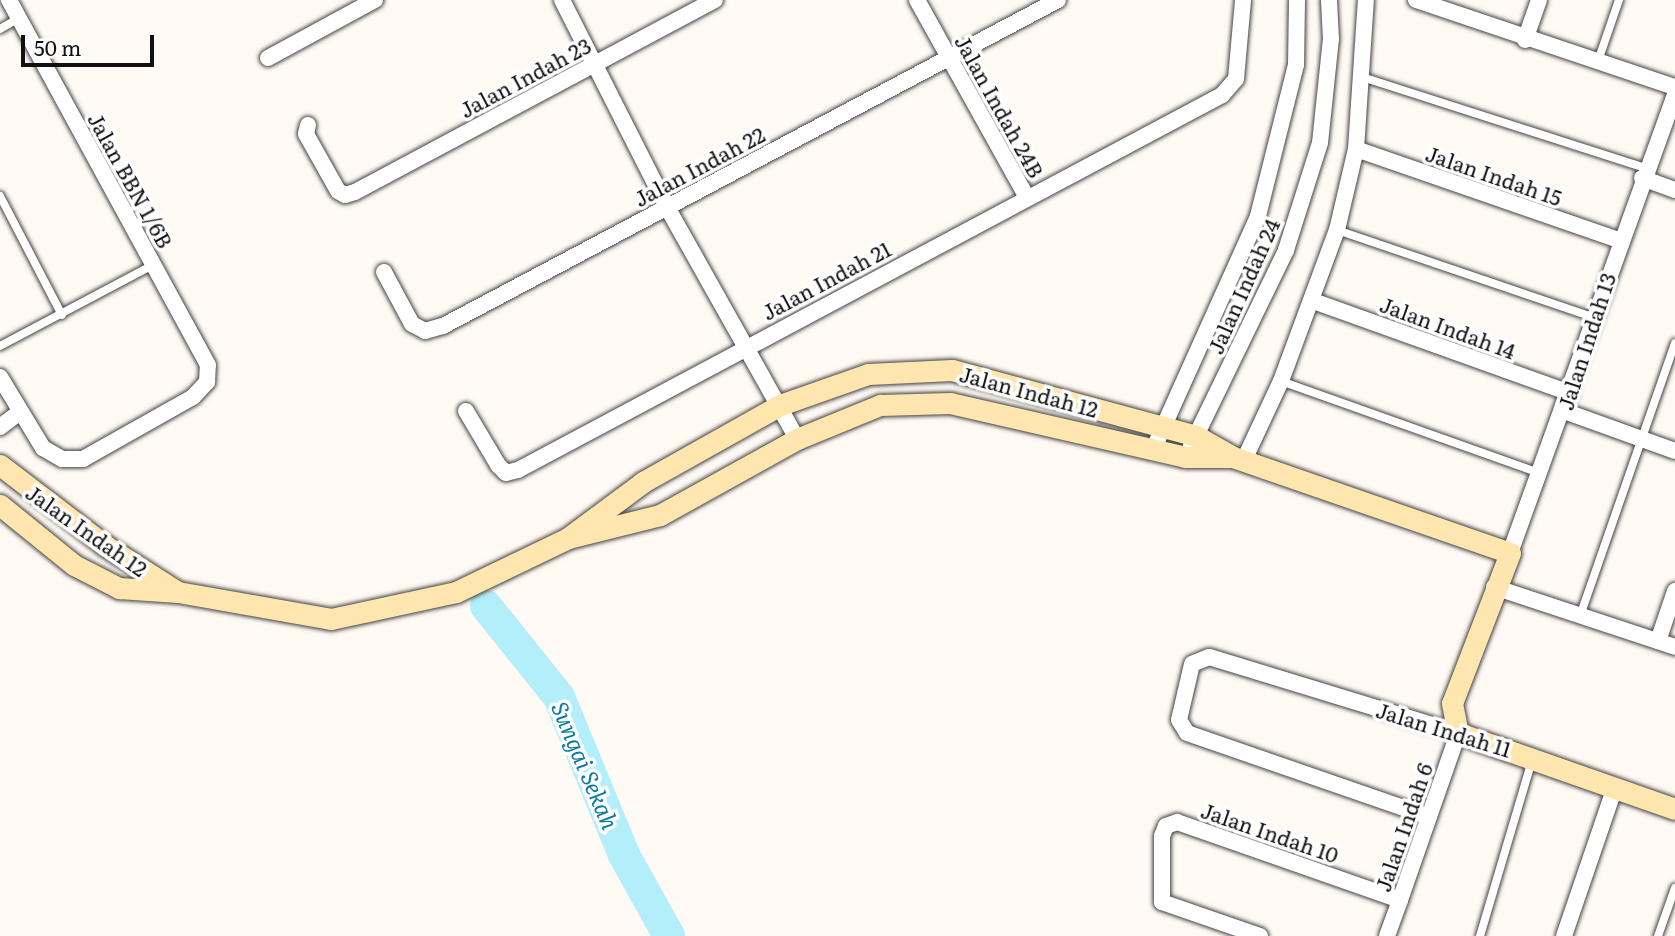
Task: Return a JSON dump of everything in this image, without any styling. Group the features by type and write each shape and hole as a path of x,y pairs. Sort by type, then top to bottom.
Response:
{"street":[{"name":"Jalan BBN 1/6B","path":"9,0 208,365 207,382 193,397 83,459 62,459 43,448 20,412"},
{"path":"268,58 375,0"},
{"path":"562,0 667,207 797,439"},
{"name":"Jalan Indah 23","path":"308,125 306,134 338,191 345,195 355,192 715,0"},
{"name":"Jalan Indah 24B","path":"917,0 1026,196"},
{"name":"Jalan Indah 22","path":"384,272 412,324 425,331 443,326 1058,0"},
{"name":"Jalan Indah 21","path":"466,411 506,473 745,347 1231,88 1242,0"},
{"name":"Jalan Indah 24","path":"1153,450 1258,216 1296,65 1297,0"},
{"name":"Jalan Indah 24","path":"1185,457 1286,250 1320,143 1331,39 1329,0"},
{"path":"1238,458 1281,381 1313,301 1336,230 1356,149 1366,0"},
{"path":"1525,40 1539,0"},
{"path":"1423,1 1525,40 1675,87"},
{"name":"Jalan Indah 13","path":"1458,733 1452,703 1494,587 1541,474 1596,318 1619,240 1675,95"},
{"name":"Jalan Indah 15","path":"1356,149 1619,240"},
{"path":"1644,173 1675,190"},
{"name":"Jalan Indah 14","path":"1313,301 1570,393"},
{"name":"Jalan Indah 12","path":"0,505 74,565 119,588 178,592 331,619 456,592 568,538 643,482 780,405 868,374 952,370 1196,436 1238,458 1510,553"},
{"path":"0,427 20,412 3,388"},
{"name":"Jalan Indah 12","path":"568,538 660,515 797,439 880,405 950,403 1185,457 1238,458"},
{"path":"1564,411 1675,451"},
{"name":"Jalan Indah 12","path":"0,465 106,546 178,592"},
{"path":"0,518 33,534"},
{"path":"1494,587 1675,647"},
{"path":"1658,641 1675,591"},
{"name":"Jalan Indah 11","path":"1429,817 1187,733 1179,720 1192,664 1209,657 1533,757 1675,809"},
{"name":"Jalan Indah 6","path":"1387,936 1458,733"},
{"path":"1564,936 1615,787"},
{"name":"Jalan Indah 10","path":"1259,936 1167,906 1159,896 1162,836 1166,826 1177,822 1400,900"}],"lane":[{"path":"1598,61 1619,0"},
{"path":"0,29 19,18"},
{"path":"1362,77 1644,173"},
{"path":"0,196 62,315"},
{"path":"1336,230 1596,318"},
{"path":"0,346 153,265"},
{"path":"1580,616 1675,343"},
{"path":"1281,381 1541,474"},
{"path":"1480,936 1533,757"},
{"path":"1658,936 1675,888"}],"waterway":[{"name":"Sungai Sekah","path":"486,606 559,697 624,855 669,936"}]}
